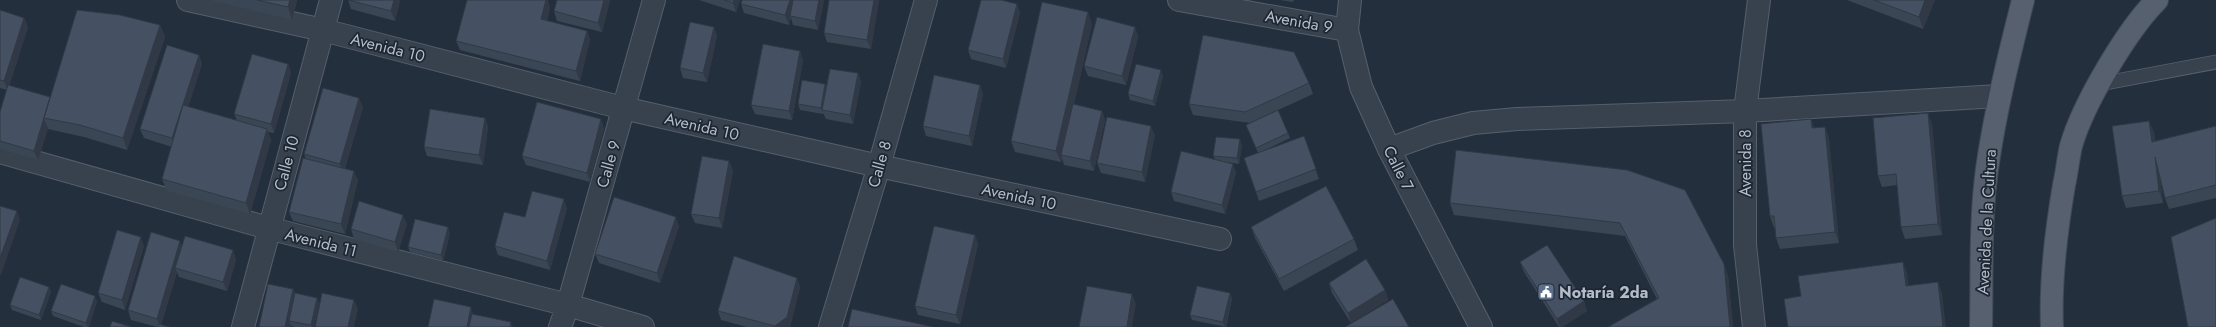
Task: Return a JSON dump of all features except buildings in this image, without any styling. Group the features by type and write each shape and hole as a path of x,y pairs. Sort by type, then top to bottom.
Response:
{"main road":[{"name":"Avenida de la Cultura","path":"1982,327 1982,250 1987,170 1998,96 2023,0"},
{"path":"2052,327 2051,295 2059,216 2072,145 2087,108 2117,52 2157,0"}],"street":[{"name":"Avenida 10","path":"188,0 323,30 623,108 879,166 1220,239"},
{"name":"Calle 10","path":"243,327 268,228 331,0"},
{"name":"Calle 9","path":"560,327 568,305 654,0"},
{"name":"Calle 8","path":"830,327 879,166 926,0"},
{"name":"Avenida 9","path":"1179,0 1347,30"},
{"name":"Calle 7","path":"1350,0 1347,30 1361,87 1389,149 1481,327"},
{"name":"Avenida 8","path":"1754,327 1745,245 1745,111 1759,0"},
{"path":"1389,149 1433,133 1481,123 1517,119 1745,111 1998,96"},
{"name":"Avenida 11","path":"0,152 268,228 568,305 643,327"}],"lane":[{"path":"2100,84 2216,62"}],"place":[{"name":"Notaría 2da","path":"1546,292"}]}
